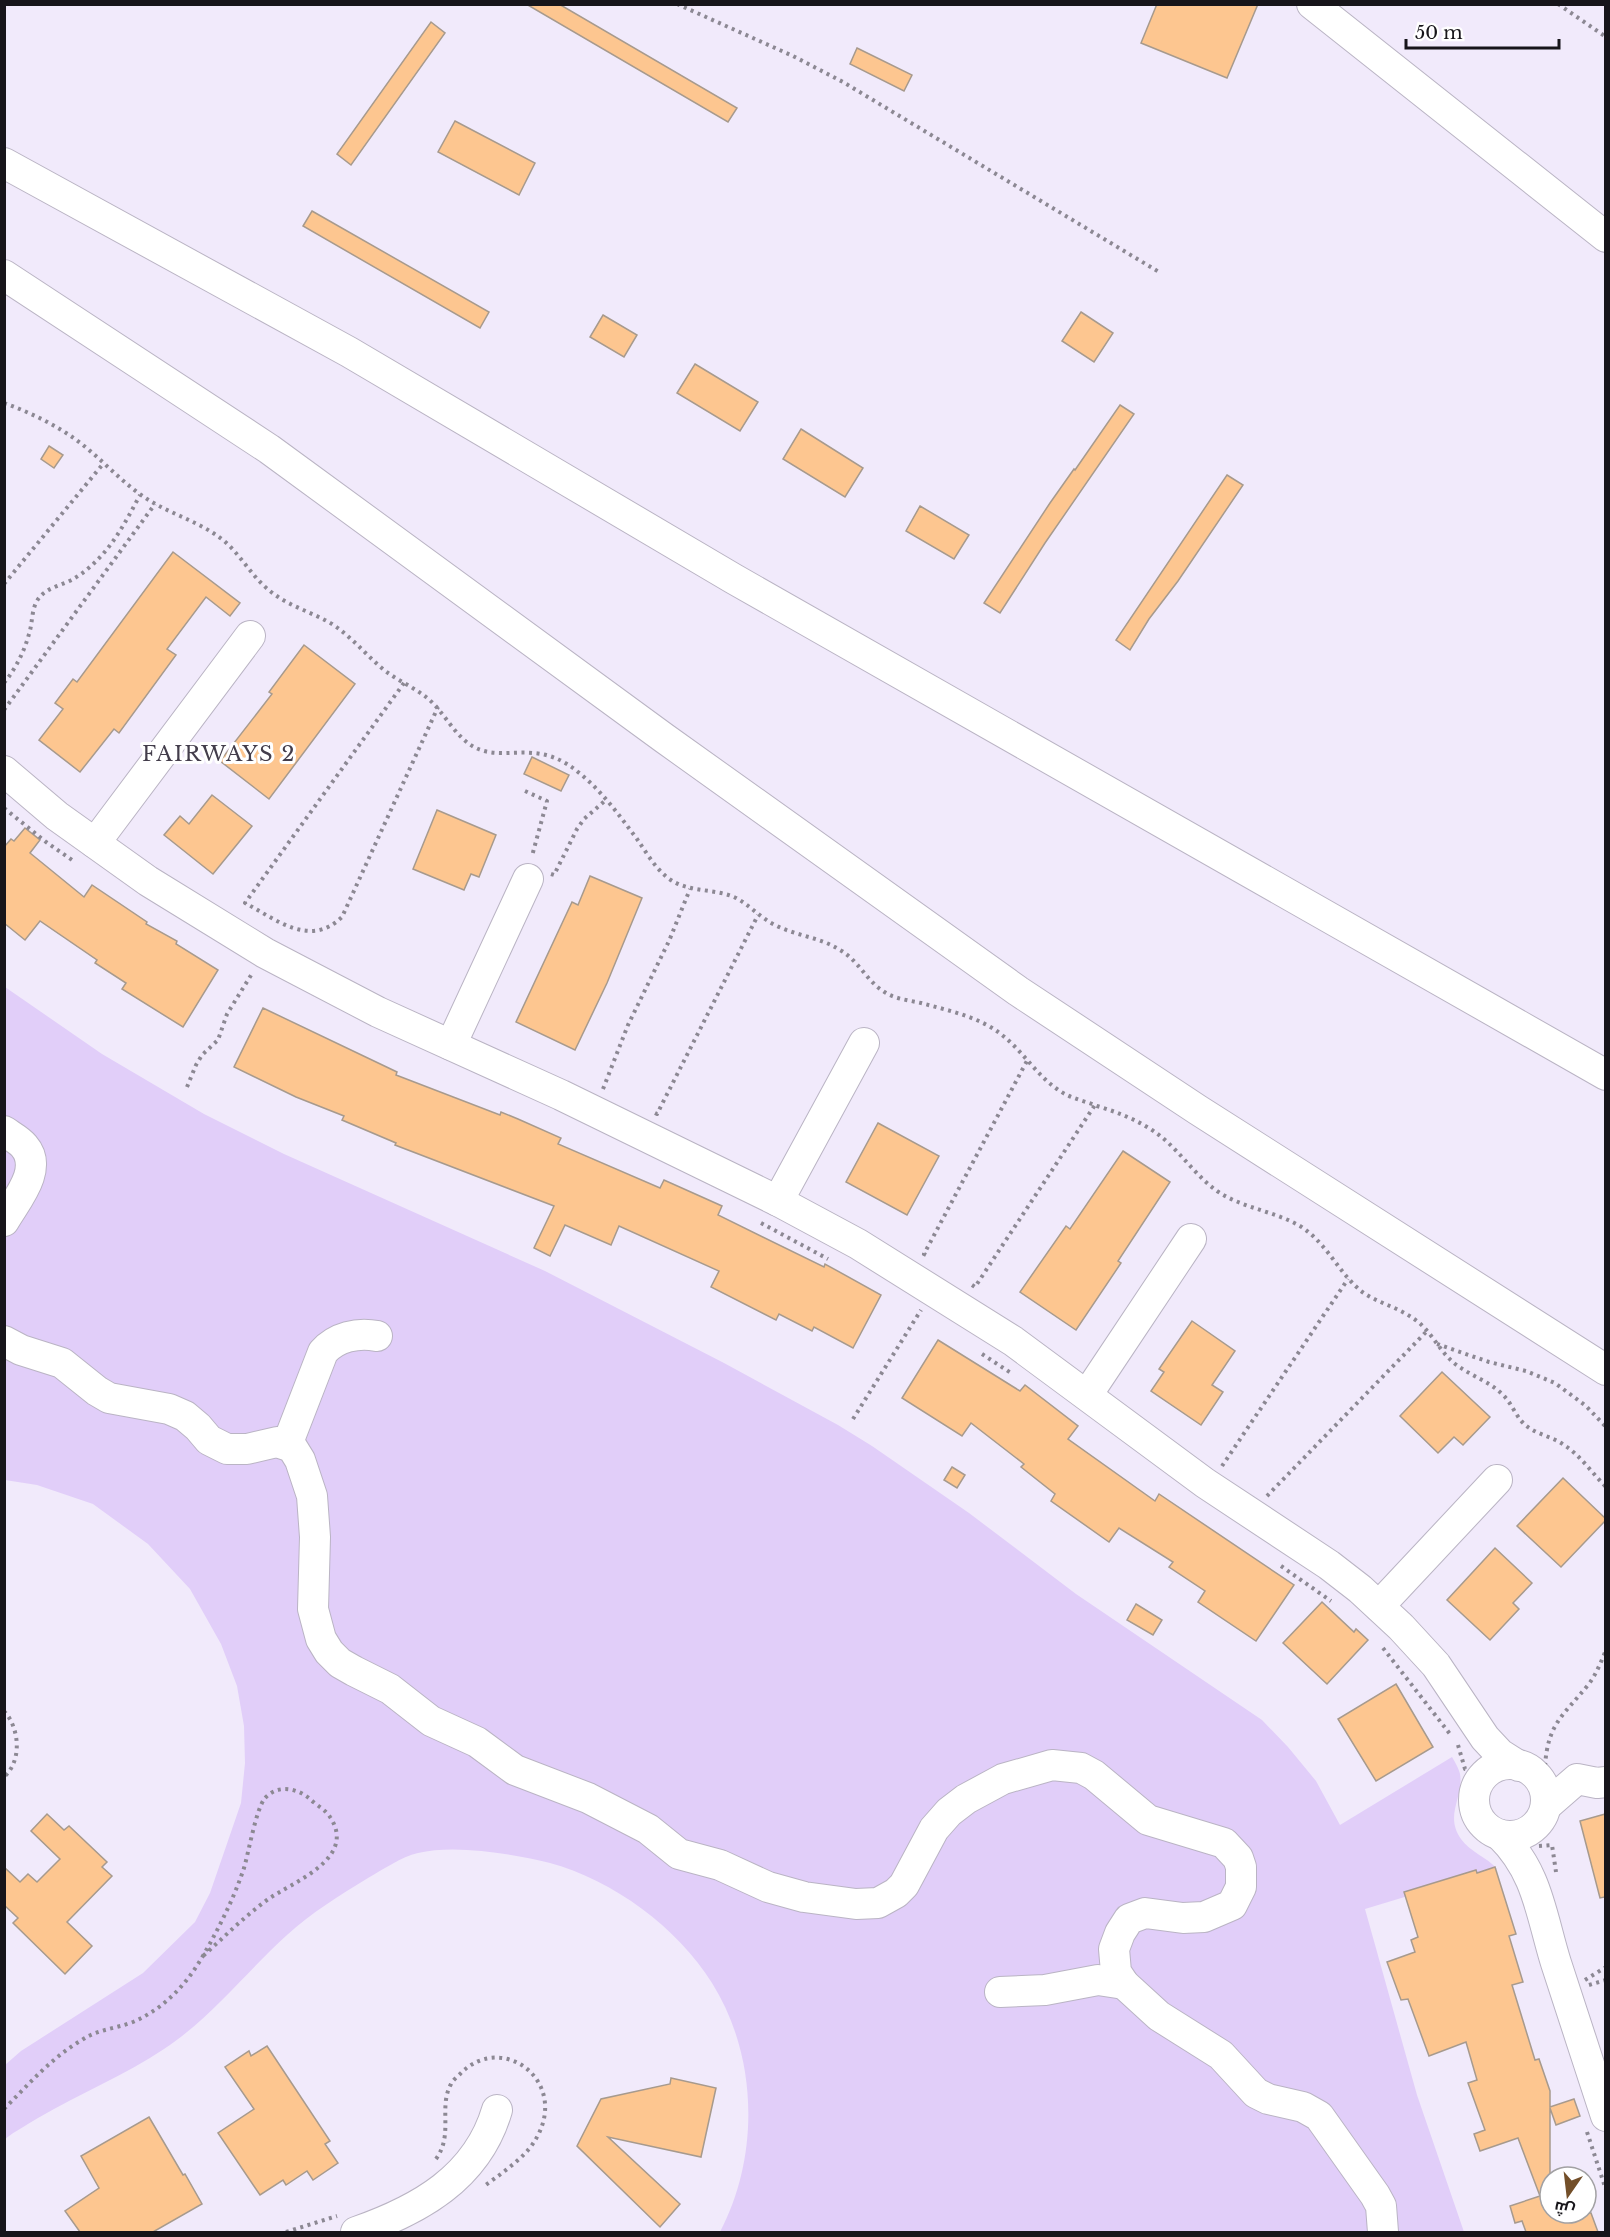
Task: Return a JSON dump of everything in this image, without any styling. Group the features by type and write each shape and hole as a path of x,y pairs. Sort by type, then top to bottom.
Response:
{"street":[{"path":"1312,4 1605,237"},
{"path":"4,163 349,352 744,585 1605,1075"},
{"path":"4,275 269,449 664,738 1018,991 1198,1110 1605,1370"},
{"path":"87,854 250,636"},
{"path":"4,771 57,816 87,854 148,881 254,970 329,988 561,1095 858,1244 924,1306 1013,1341 1205,1483 1329,1564 1379,1606 1436,1665 1478,1730 1500,1754 1531,1769 1543,1786 1542,1815 1532,1847 1531,1877"},
{"path":"451,1045 535,871"},
{"path":"778,1202 864,1043"},
{"path":"4,1131 23,1145 31,1167 27,1182 4,1221"},
{"path":"1087,1395 1191,1239"},
{"path":"287,1445 322,1352 331,1344 349,1336 368,1334 377,1336"},
{"path":"4,1341 21,1350 62,1363 92,1388 109,1398 169,1409 184,1416 209,1440 227,1449 247,1449 277,1442 287,1445 298,1455 312,1496 315,1537 313,1609 321,1639 329,1652 340,1663 390,1689 420,1714 477,1742 515,1770 598,1803 648,1829 679,1854 720,1865 768,1887 804,1898 856,1904 878,1903 896,1893 904,1885 934,1829 949,1812 966,1799 1004,1779 1052,1765 1081,1768 1106,1784 1148,1820 1159,1825 1215,1839 1232,1850 1238,1858 1243,1877 1232,1905 1214,1914 1193,1918 1153,1913 1137,1915 1124,1925 1114,1949 1116,1972 1124,1984 1168,2023 1221,2055 1257,2093 1268,2099 1303,2106 1319,2116 1375,2195 1381,2206 1383,2232"},
{"path":"1379,1606 1497,1480"},
{"path":"1478,1730 1482,1751 1480,1778 1475,1793 1477,1814 1491,1830 1500,1834 1510,1836 1521,1834 1577,1779 1601,1782"},
{"path":"1480,1778 1491,1769 1510,1764 1531,1769 1577,1773 1601,1782"},
{"path":"1500,1834 1515,1850 1531,1877 1605,2116"},
{"path":"1090,1981 1113,1957"},
{"path":"1000,1992 1045,1990 1090,1981 1107,1980 1124,1984"},
{"path":"356,2232 403,2214 443,2188 461,2173 480,2150 497,2110"}],"path":[{"path":"677,4 793,56 843,82 1160,272"},
{"path":"1558,4 1605,37"},
{"path":"4,403 36,416 61,430 80,442 140,495 202,525 216,535 241,557 271,592 338,628 353,639 381,668 438,707 467,742 476,748 487,752 530,752 548,755 565,762 607,799 663,874 673,882 690,889 731,896 744,902 758,915 783,929 838,948 850,957 873,983 897,999 963,1014 990,1027 1015,1044 1055,1088 1068,1096 1134,1119 1164,1138 1214,1189 1230,1199 1285,1218 1303,1228 1326,1248 1348,1279 1371,1298 1414,1319 1427,1331 1449,1359 1494,1387 1512,1405 1522,1422 1530,1429 1552,1437 1570,1449 1605,1487"},
{"path":"4,584 103,464"},
{"path":"4,683 23,652 37,601 43,594 74,579 103,555 116,539 140,495"},
{"path":"4,710 155,504"},
{"path":"404,682 245,903 297,929 309,932 322,931 333,926 342,917 438,707"},
{"path":"525,791 547,801 535,871 554,875 577,829 584,819 607,799"},
{"path":"4,808 46,842 87,854"},
{"path":"613,1095 602,1090 628,1025 669,941 690,889"},
{"path":"646,1109 657,1114 758,915"},
{"path":"187,1087 202,1055 218,1040 227,1014 254,970"},
{"path":"932,1259 924,1254 1028,1059"},
{"path":"966,1281 975,1287 1095,1105"},
{"path":"755,1220 835,1262"},
{"path":"1231,1473 1221,1467 1348,1279"},
{"path":"854,1419 924,1306"},
{"path":"1259,1491 1268,1497 1427,1331"},
{"path":"1437,1343 1548,1380 1571,1394 1605,1427"},
{"path":"976,1349 1013,1374"},
{"path":"1273,1560 1332,1601"},
{"path":"1377,1639 1459,1747 1465,1769 1480,1778"},
{"path":"1531,1769 1547,1745 1562,1714 1590,1683 1605,1650"},
{"path":"4,1711 12,1720 17,1740 15,1758 8,1774 4,1777"},
{"path":"4,2109 36,2075 68,2048 100,2030 131,2022 165,2003 180,1990 202,1957 232,1899 252,1843 260,1808 265,1799 273,1792 282,1789 293,1789 303,1794 329,1816 334,1825 336,1835 331,1855 316,1870 268,1899 247,1915 202,1957"},
{"path":"1582,1982 1605,1967"}],"shaded area":[{"path":"5,987 102,1054 204,1114 284,1154 545,1271 724,1363 872,1446 969,1513 1076,1594 1262,1720 1316,1781 1340,1825 1452,1757 1457,1765 1460,1782 1454,1814 1456,1830 1465,1844 1497,1869 1365,1909 1417,2095 1464,2232 720,2232 733,2202 742,2171 747,2139 748,2106 745,2074 738,2042 727,2012 712,1983 681,1943 662,1925 620,1894 597,1881 550,1863 519,1856 467,1850 433,1850 412,1855 347,1891 296,1927 213,2009 181,2037 118,2076 54,2109 5,2139 5,2065 21,2051 143,1973 195,1922 210,1893 241,1803 245,1763 244,1726 237,1686 221,1644 190,1589 148,1544 93,1504 37,1485 5,1480"}],"building":[{"path":"526,4 559,4 737,108 728,122"},
{"path":"1157,4 1258,4 1227,78 1141,43"},
{"path":"431,22 445,33 351,165 337,154"},
{"path":"857,48 912,75 904,91 850,64"},
{"path":"455,121 535,163 519,195 438,152"},
{"path":"312,211 489,312 480,328 303,226"},
{"path":"1081,312 1113,333 1094,362 1062,341"},
{"path":"603,315 637,335 624,357 590,337"},
{"path":"695,364 758,402 740,431 677,393"},
{"path":"1120,405 1134,414 1000,613 984,603 1050,503"},
{"path":"801,429 863,468 845,497 783,459"},
{"path":"49,446 63,455 54,468 41,459"},
{"path":"1227,475 1243,485 1178,581 1149,619 1130,650 1116,640"},
{"path":"920,506 969,535 954,559 906,531"},
{"path":"173,552 240,603 230,616 206,597 167,649 176,655 119,733 114,729 80,772 39,740 63,709 55,703 73,679 77,682"},
{"path":"304,645 355,684 269,799 220,761 272,694 269,692"},
{"path":"532,757 569,775 561,791 524,774"},
{"path":"212,795 252,826 213,874 164,835 180,816 189,824"},
{"path":"437,810 496,835 479,877 471,874 464,890 413,869"},
{"path":"25,828 40,840 30,853 84,897 92,885 147,922 146,924 177,941 176,944 218,970 183,1027 122,989 126,983 95,963 97,960 40,921 25,940 4,923 4,847 11,839 14,841"},
{"path":"590,876 642,898 607,983 575,1050 516,1022 572,902 578,905"},
{"path":"263,1008 397,1072 396,1075 500,1115 501,1112 518,1119 561,1138 558,1144 660,1188 664,1180 722,1206 718,1215 824,1267 825,1264 881,1295 853,1348 814,1327 812,1331 779,1314 776,1320 711,1287 719,1271 619,1226 611,1245 565,1225 550,1256 534,1248 554,1206 395,1145 396,1143 342,1120 344,1116 296,1097 234,1067"},
{"path":"878,1123 939,1156 907,1215 846,1182"},
{"path":"1123,1151 1170,1182 1118,1261 1121,1263 1076,1330 1020,1292 1066,1226 1070,1229"},
{"path":"1192,1321 1235,1351 1212,1385 1223,1392 1201,1425 1151,1391 1164,1372 1159,1369"},
{"path":"938,1340 1020,1391 1025,1385 1078,1426 1068,1439 1155,1501 1159,1494 1294,1585 1256,1641 1198,1602 1205,1591 1169,1567 1173,1562 1119,1528 1109,1542 1051,1501 1055,1494 1021,1467 1024,1464 971,1423 962,1436 902,1398"},
{"path":"1442,1372 1490,1417 1463,1445 1454,1437 1438,1453 1400,1416"},
{"path":"952,1467 965,1475 957,1488 944,1480"},
{"path":"1563,1478 1605,1518 1605,1521 1561,1567 1517,1526"},
{"path":"1495,1548 1532,1583 1513,1603 1519,1609 1490,1640 1447,1600"},
{"path":"1322,1602 1354,1632 1356,1629 1368,1640 1327,1684 1283,1643"},
{"path":"1136,1604 1162,1620 1153,1635 1127,1620"},
{"path":"1396,1684 1433,1747 1376,1781 1338,1719"},
{"path":"47,1814 64,1830 69,1826 107,1862 102,1867 112,1876 67,1922 92,1946 65,1974 13,1923 18,1918 4,1905 4,1867 20,1882 28,1874 37,1882 60,1859 31,1831"},
{"path":"1605,1814 1605,1897 1600,1898 1580,1821"},
{"path":"1495,1867 1516,1934 1509,1936 1523,1982 1512,1985 1535,2060 1539,2059 1550,2091 1550,2107 1574,2099 1580,2116 1556,2125 1550,2108 1550,2165 1538,2165 1538,2191 1518,2138 1480,2151 1474,2134 1485,2130 1468,2083 1477,2080 1466,2042 1429,2056 1408,1999 1401,2000 1387,1962 1415,1952 1411,1940 1418,1937 1404,1892 1476,1870 1477,1873"},
{"path":"267,2046 330,2141 325,2144 338,2163 313,2180 307,2171 286,2185 283,2180 260,2195 218,2133 254,2109 225,2067 249,2051 251,2056"},
{"path":"671,2078 716,2088 701,2157 608,2137 680,2204 660,2227 577,2146 601,2099 670,2084"},
{"path":"149,2117 202,2204 153,2232 80,2232 65,2211 99,2188 81,2156"},
{"path":"1538,2197 1538,2225 1595,2225 1598,2232 1526,2232 1522,2221 1515,2223 1510,2206"}],"district":[{"name":"FAIRWAYS 2","path":"219,754"}]}
